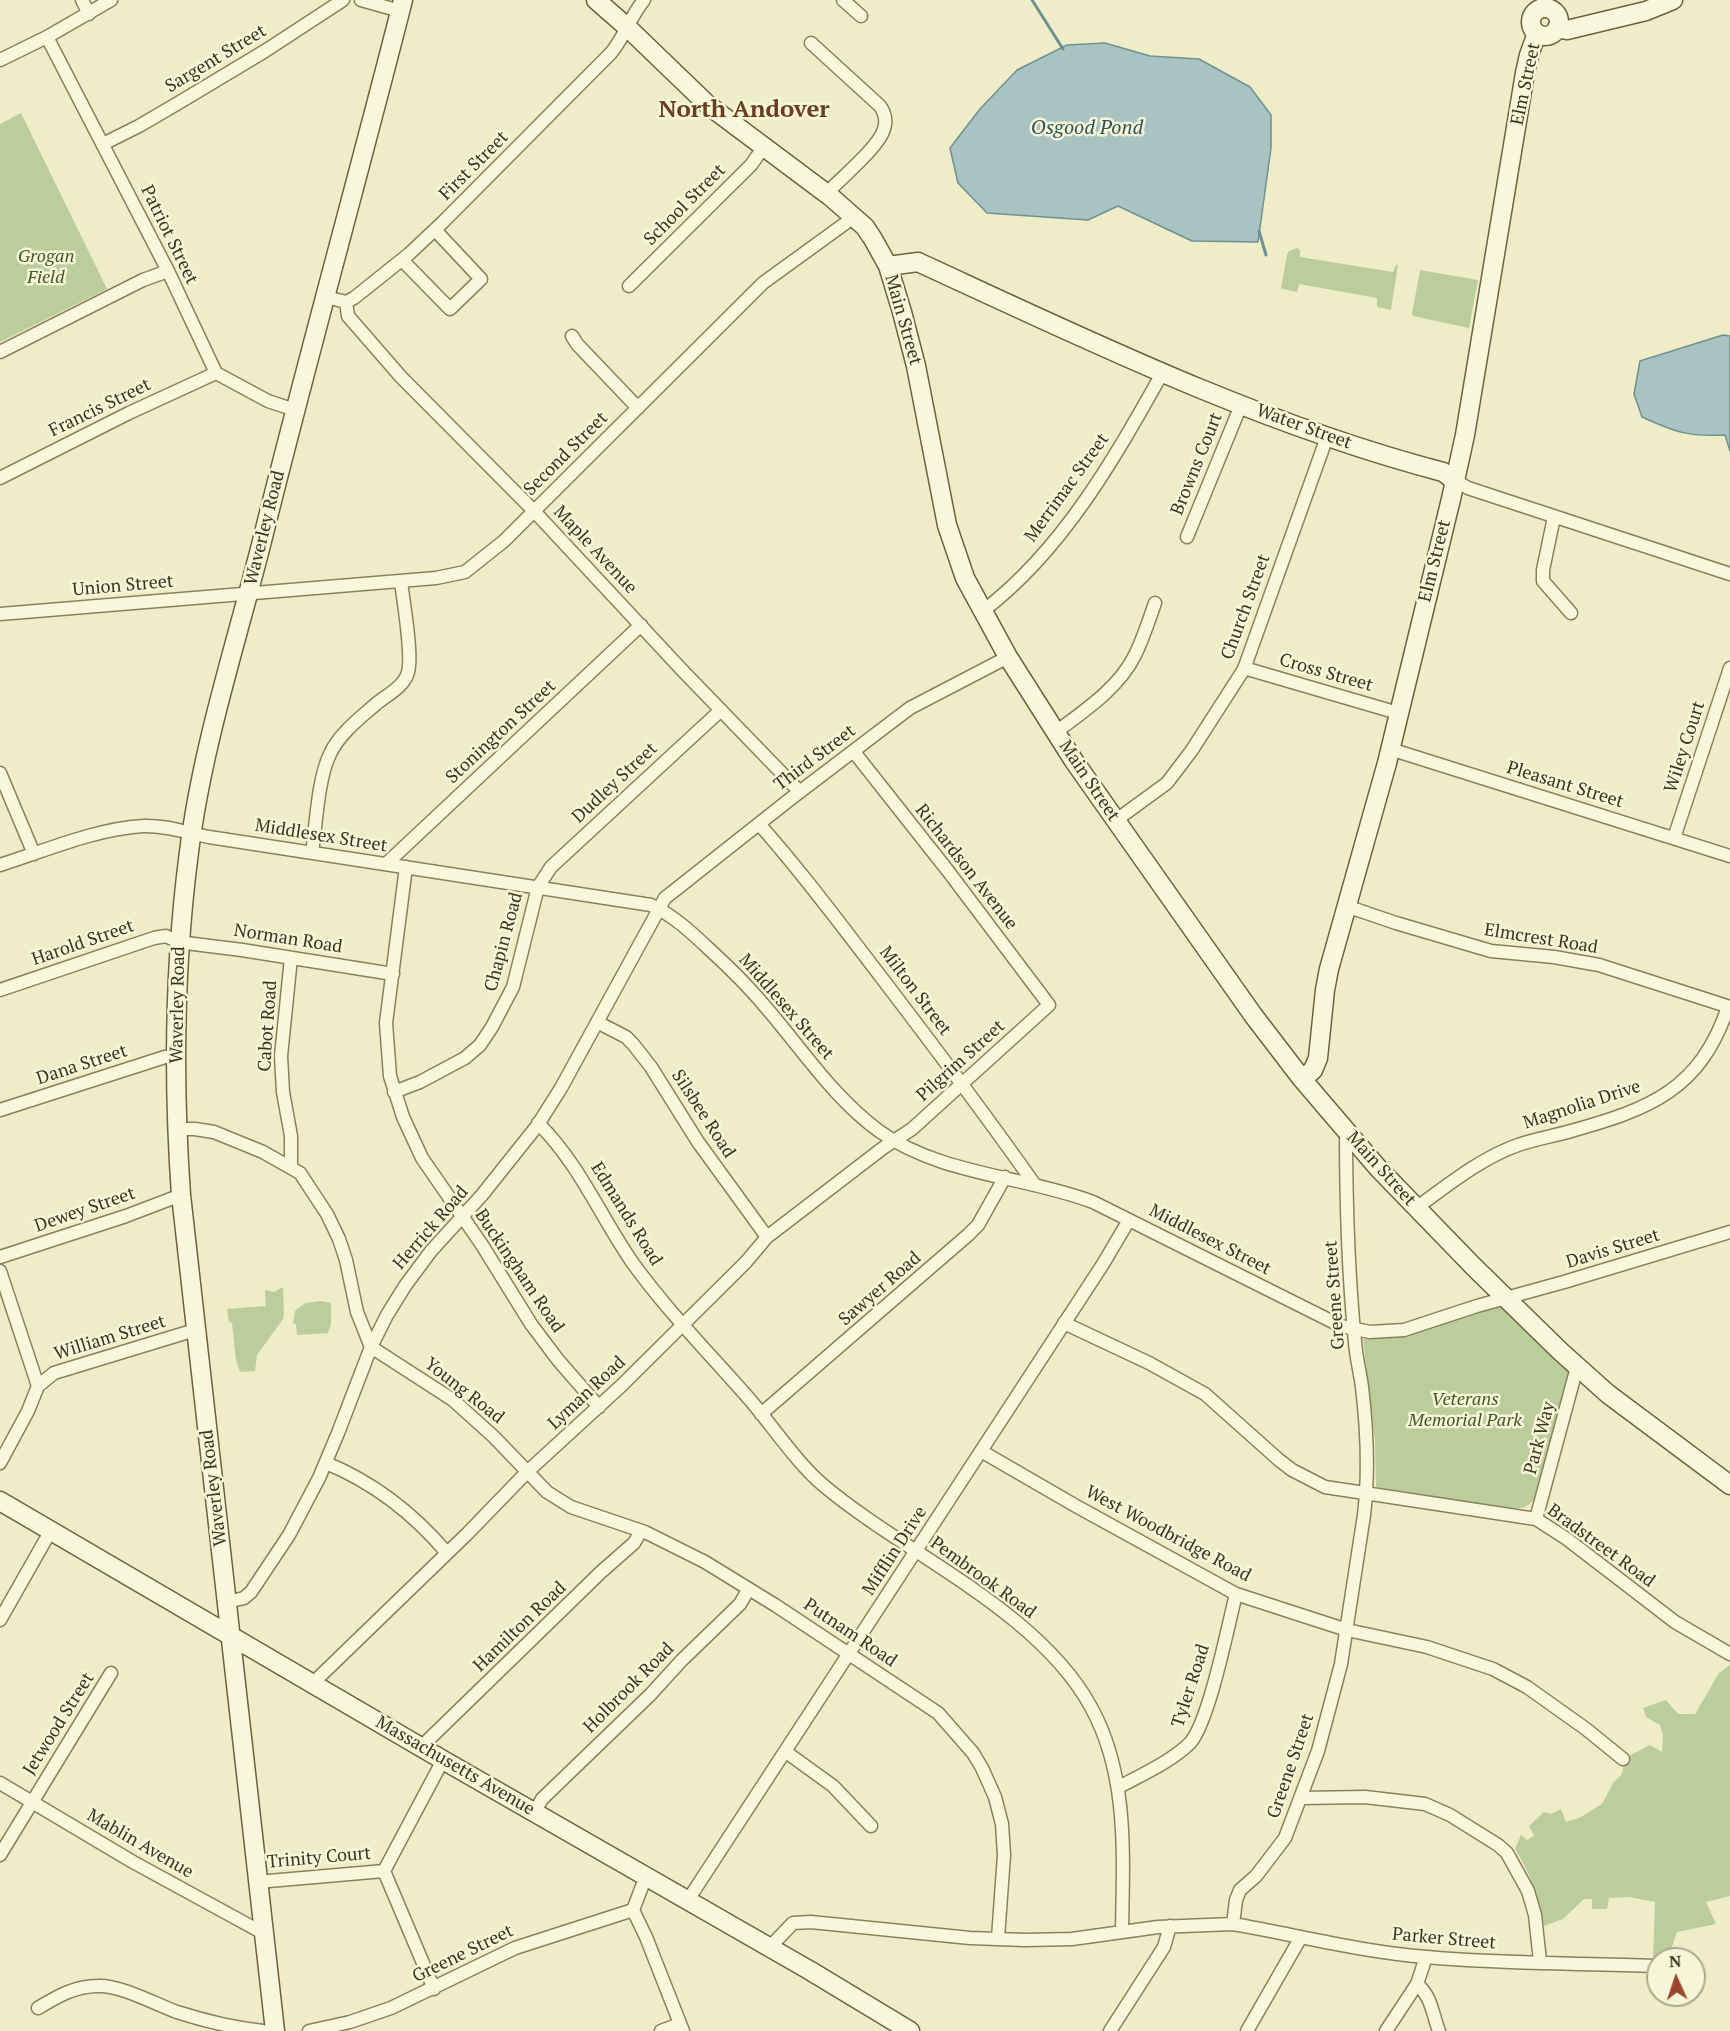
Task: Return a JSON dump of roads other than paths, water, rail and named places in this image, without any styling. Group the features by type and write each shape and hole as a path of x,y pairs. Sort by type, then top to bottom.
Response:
{"street":[{"path":"82,0 89,14"},
{"path":"0,60 48,37 111,0"},
{"name":"Sargent Street","path":"103,144 180,102 344,0"},
{"path":"361,0 402,5"},
{"name":"Main Street","path":"596,0 708,105 826,194 865,227 873,239 888,266 902,312 916,366 951,540 965,578 1008,657 1056,732 1252,1015 1302,1079 1378,1168 1506,1298 1577,1367 1637,1416 1730,1485"},
{"name":"First Street","path":"346,302 402,260 435,230 590,76 621,41 634,13 644,0"},
{"path":"843,0 861,16"},
{"path":"1557,28 1567,30 1646,11 1674,0"},
{"path":"1542,4 1557,15 1557,28 1555,32 1546,36 1537,33 1532,26 1534,13 1542,4"},
{"name":"Waverley Road","path":"274,2031 180,1196 176,1056 178,942 192,834 209,748 233,647 402,5"},
{"name":"Elm Street","path":"1302,1079 1313,1070 1318,1058 1325,990 1390,749 1465,435 1525,73 1537,33"},
{"name":"Patriot Street","path":"48,37 168,271 216,373"},
{"path":"811,43 880,106 886,119 882,135 826,194"},
{"name":"School Street","path":"629,286 751,165 763,148"},
{"name":"Second Street","path":"248,594 401,581 465,572 493,550 534,511 763,283 854,217"},
{"path":"402,260 450,309 481,279 435,230"},
{"name":"Water Street","path":"888,266 918,261 1241,405 1327,436 1443,472 1468,488 1730,574"},
{"path":"0,352 143,280 168,271"},
{"path":"326,297 346,302"},
{"name":"Maple Avenue","path":"346,302 348,316 372,345 474,453 534,511 800,792"},
{"path":"572,336 638,408"},
{"name":"Merrimac Street","path":"983,611 1011,587 1059,535 1112,459 1163,372"},
{"path":"216,373 268,401 296,410"},
{"name":"Francis Street","path":"0,478 129,413 216,373"},
{"name":"Browns Court","path":"1187,537 1241,405"},
{"name":"Church Street","path":"1115,820 1167,783 1192,750 1244,668 1327,436"},
{"path":"1554,517 1543,570 1543,581 1571,614"},
{"path":"312,853 321,788 330,752 343,734 396,689 406,678 409,670 401,581"},
{"name":"Union Street","path":"0,614 248,594"},
{"path":"1056,732 1098,700 1128,668 1136,654 1155,603"},
{"name":"Stonington Street","path":"387,864 641,626"},
{"name":"Third Street","path":"659,909 665,898 675,889 910,708 1008,657"},
{"name":"Cross Street","path":"1244,668 1398,713"},
{"name":"Wiley Court","path":"1674,838 1730,668"},
{"name":"Dudley Street","path":"538,887 551,867 721,710"},
{"name":"Pleasant Street","path":"1390,749 1730,856"},
{"name":"Richardson Avenue","path":"854,752 948,871 1049,1005"},
{"path":"0,773 34,854"},
{"name":"Milton Street","path":"759,824 855,942 1035,1185"},
{"name":"Middlesex Street","path":"0,865 121,829 148,826 638,903 659,909 686,928 718,957 769,1010 842,1098 895,1141 934,1158 1071,1194 1129,1220 1331,1321 1354,1329 1370,1332 1404,1330 1506,1298"},
{"name":"Buckingham Road","path":"406,867 386,1023 390,1076 394,1092 414,1143 538,1334 598,1407"},
{"name":"Chapin Road","path":"394,1092 420,1082 465,1058 480,1045 513,987 538,887"},
{"name":"Elmcrest Road","path":"1346,906 1491,951 1554,957 1599,965 1729,1007"},
{"name":"Herrick Road","path":"227,1602 244,1598 251,1592 289,1535 326,1463 371,1347 387,1315 415,1271 499,1175 538,1123 659,909"},
{"name":"Harold Street","path":"0,990 154,938 166,936 178,942"},
{"name":"Norman Road","path":"178,942 393,974"},
{"name":"Cabot Road","path":"291,958 281,1056 283,1092 291,1136 291,1168"},
{"name":"Pilgrim Street","path":"895,1141 912,1129 1049,1005"},
{"name":"Magnolia Drive","path":"1416,1208 1501,1152 1631,1112 1670,1092 1696,1070 1705,1058 1729,1007"},
{"name":"Silsbee Road","path":"597,1022 633,1044 651,1067 698,1142 767,1237"},
{"name":"Dana Street","path":"0,1110 165,1057 176,1056"},
{"name":"Edmands Road","path":"538,1123 552,1137 578,1172 628,1256 683,1324"},
{"path":"177,1129 214,1132 263,1152 300,1173 327,1214 339,1239 357,1312 371,1347"},
{"name":"Greene Street","path":"1233,1924 1236,1900 1240,1890 1256,1876 1286,1838 1302,1798 1325,1726 1347,1630 1366,1493 1365,1418 1354,1329 1346,1190 1346,1131"},
{"name":"Lyman Road","path":"312,1683 527,1472 683,1324 746,1262 767,1237 895,1141"},
{"name":"Sawyer Road","path":"761,1414 968,1235 978,1224 1005,1177"},
{"name":"Dewey Street","path":"0,1257 180,1196"},
{"name":"Mifflin Drive","path":"688,1900 1103,1264 1129,1220"},
{"name":"Davis Street","path":"1506,1298 1730,1232"},
{"path":"0,1271 38,1386 0,1463"},
{"name":"Bradstreet Road","path":"1064,1323 1149,1363 1205,1394 1292,1470 1325,1487 1536,1519 1567,1539 1675,1622 1730,1654"},
{"name":"Pembrook Road","path":"683,1324 819,1482 854,1510 1003,1613 1045,1647 1069,1672 1093,1709 1111,1756 1119,1787 1123,1835 1122,1932"},
{"name":"William Street","path":"38,1386 54,1373 195,1330"},
{"name":"Young Road","path":"371,1347 453,1400 494,1437 527,1472"},
{"name":"Park Way","path":"1536,1519 1577,1367"},
{"name":"West Woodbridge Road","path":"981,1451 1236,1594 1347,1630 1427,1647 1493,1669 1527,1687 1623,1759"},
{"path":"326,1463 348,1472 390,1498 408,1512 447,1553"},
{"name":"Putnam Road","path":"527,1472 547,1492 571,1508 660,1538 705,1562 775,1605 938,1713 973,1753 995,1797 1002,1824 1004,1855 998,1938"},
{"name":"Massachusetts Avenue","path":"0,1501 443,1760 770,1947 886,2025 910,2031"},
{"name":"Hamilton Road","path":"421,1747 634,1543 641,1531"},
{"path":"0,1620 50,1532"},
{"name":"Holbrook Road","path":"534,1811 542,1799 740,1604 748,1590"},
{"name":"Tyler Road","path":"1119,1787 1179,1752 1191,1742 1198,1731 1212,1690 1236,1594"},
{"name":"Jetwood Street","path":"0,1855 111,1673"},
{"path":"786,1752 833,1786 871,1826"},
{"name":"Trinity Court","path":"384,1871 443,1760"},
{"name":"Mablin Avenue","path":"0,1783 133,1862 263,1933"},
{"path":"1302,1798 1365,1797 1425,1804 1450,1815 1498,1845 1507,1853 1528,1891 1535,1915 1540,1961"},
{"name":"Trinity Court","path":"257,1882 384,1871"},
{"name":"Trinity Court","path":"384,1871 434,1989"},
{"path":"646,1876 633,1910 682,2027 661,2031"},
{"name":"Greene Street","path":"309,2031 350,2022 391,2008 515,1948 633,1910"},
{"path":"770,1947 793,1923 811,1922 970,1938 1072,1939 1170,1926 1233,1924"},
{"name":"Parker Street","path":"1233,1924 1391,1953 1426,1957 1498,1962 1540,1961 1646,1966"},
{"path":"1110,2031 1164,1947 1170,1926"},
{"path":"1247,2031 1300,1937"},
{"path":"1386,2031 1417,1984 1426,1957"},
{"path":"1417,1984 1430,2000 1439,2031"},
{"path":"38,2008 66,1991 100,1986 131,1994 202,2020 236,2028 263,2031"}],"water":[{"name":"Osgood Pond","path":"1105,43 1150,56 1199,59 1250,87 1271,115 1271,148 1258,242 1192,241 1118,206 1088,220 987,213 958,183 950,148 980,109 1017,70 1067,45"},
{"path":"1723,335 1730,336 1730,451 1725,435 1682,432 1642,417 1634,394 1640,361"}],"waterway":[{"path":"1032,0 1063,49"},
{"path":"1259,231 1266,255"}],"district":[{"name":"North Andover","path":"744,110"}],"park label":[{"name":"Grogan Field","path":"46,267"},
{"name":"Veterans Memorial Park","path":"1465,1410"}]}
